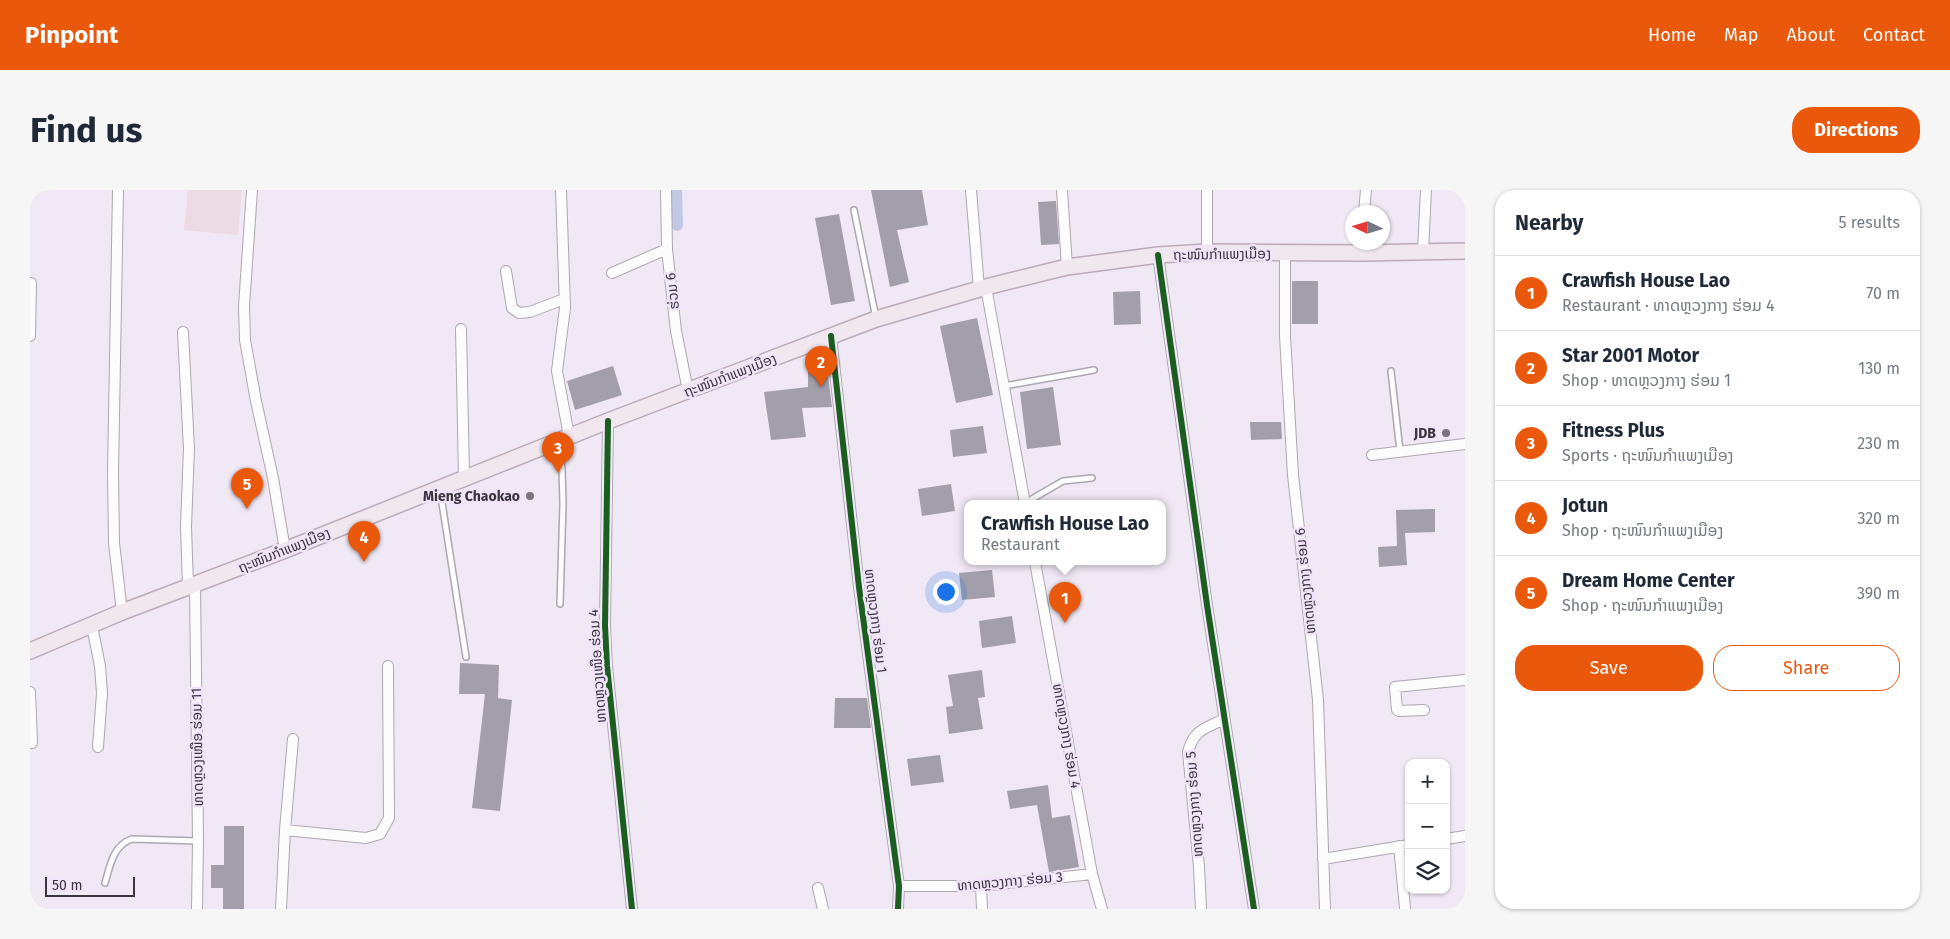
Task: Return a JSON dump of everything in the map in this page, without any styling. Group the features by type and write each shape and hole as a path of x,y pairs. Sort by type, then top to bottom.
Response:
{"main road":[{"name":"ຖະໜົນກຳແພງເມືອງ","path":"30,651 122,612 285,550 563,438 876,319 982,288 1067,267 1158,255 1207,252 1285,253 1345,249"},
{"name":"ຖະໜົນກຳແພງເມືອງ","path":"1390,249 1465,250"}],"street":[{"path":"118,190 112,473 114,544 122,612"},
{"path":"252,190 244,306 245,340 273,478 285,550"},
{"path":"561,190 564,322 557,371 563,438"},
{"name":"ຮ່ວມ 6","path":"666,190 667,249 676,331 688,391"},
{"path":"971,190 982,288 1004,386 1024,500"},
{"path":"1062,190 1067,267"},
{"path":"1207,190 1207,252"},
{"path":"1365,205 1366,190"},
{"path":"1423,251 1426,190"},
{"path":"612,273 667,249"},
{"name":"ທາດຫຼວງກາງ ຮ່ອມ 6","path":"1285,253 1285,336 1293,475 1318,700 1325,909"},
{"path":"1158,255 1224,719 1254,909"},
{"path":"506,271 512,308 519,313 530,312 564,299"},
{"path":"30,336 31,282"},
{"path":"461,328 464,477"},
{"name":"ທາດຫຼວງເໜືອ ຮ່ອມ 11","path":"182,332 189,449 186,526 191,586 198,840 197,909"},
{"name":"ທາດຫຼວງກາງ ຮ່ອມ 1","path":"831,336 859,587 899,886 898,909"},
{"name":"ທາດຫຼວງເໜືອ ຮ່ອມ 4","path":"608,421 605,626 608,676 632,909"},
{"path":"1372,455 1465,444"},
{"name":"ທາດຫຼວງກາງ ຮ່ອມ 4","path":"1037,565 1092,874 1102,909"},
{"path":"92,626 102,684 98,748"},
{"path":"285,830 366,838 380,834 389,818 388,666"},
{"path":"1424,710 1396,710 1395,687 1465,680"},
{"path":"30,692 32,743"},
{"name":"ທາດຫຼວງກາງ ຮ່ອມ 5","path":"1201,909 1188,752 1191,740 1198,732 1224,719"},
{"path":"281,909 285,830 293,739"},
{"path":"1450,838 1465,836"},
{"path":"1323,859 1404,846 1405,908"},
{"name":"ທາດຫຼວງກາງ ຮ່ອມ 3","path":"899,886 981,886 1092,874"},
{"path":"981,886 982,909"},
{"path":"818,888 823,909"}],"lane":[{"path":"854,210 876,319"},
{"path":"1004,386 1094,370"},
{"path":"1391,371 1400,451"},
{"path":"560,604 563,504 561,460 563,438"},
{"path":"1032,500 1063,481 1092,478"},
{"path":"439,487 466,657"},
{"path":"105,883 118,846 124,841 132,839 198,840"}],"shaded area":[{"path":"188,190 242,190 238,235 184,230"}],"building":[{"path":"871,190 922,190 928,225 897,230 909,282 890,287"},
{"path":"1056,201 1059,244 1041,245 1038,202"},
{"path":"839,214 855,301 831,305 815,218"},
{"path":"1292,281 1318,281 1318,324 1292,324"},
{"path":"1140,291 1141,324 1114,325 1113,292"},
{"path":"977,318 993,395 956,403 940,326"},
{"path":"613,366 622,395 575,410 567,381"},
{"path":"808,366 827,367 832,407 802,408 806,437 771,440 764,392 808,387"},
{"path":"1053,387 1061,445 1027,449 1020,392"},
{"path":"1250,422 1281,422 1282,439 1251,440"},
{"path":"983,426 987,453 953,457 950,430"},
{"path":"951,484 955,511 922,516 918,489"},
{"path":"1435,509 1435,532 1405,533 1407,565 1379,567 1378,547 1397,546 1396,510"},
{"path":"992,570 995,597 962,600 959,573"},
{"path":"1012,616 1016,643 982,648 979,621"},
{"path":"460,663 499,665 498,698 512,700 500,811 472,808 485,694 459,694"},
{"path":"982,670 985,697 978,698 983,729 949,734 946,707 953,706 948,675"},
{"path":"835,698 867,698 871,728 834,728"},
{"path":"940,755 944,782 911,786 907,759"},
{"path":"1048,785 1052,818 1070,815 1079,867 1049,872 1037,805 1010,809 1007,791"},
{"path":"224,826 244,826 244,909 223,909 223,888 211,888 211,865 224,865"}],"waterway":[{"path":"676,190 677,225"}],"cycle path":[{"path":"1158,255 1207,605 1254,909"},
{"path":"831,336 859,587 899,886 898,909"},
{"path":"608,421 605,626 607,666 632,909"}],"place":[{"name":"Star 2001 Motor","path":"821,387"},
{"name":"JDB","path":"1446,433"},
{"name":"Fitness Plus","path":"558,473"},
{"name":"Mieng Chaokao","path":"530,496"},
{"name":"Dream Home Center","path":"247,509"},
{"name":"Jotun","path":"364,562"},
{"name":"Crawfish House Lao","path":"1065,623"}]}
